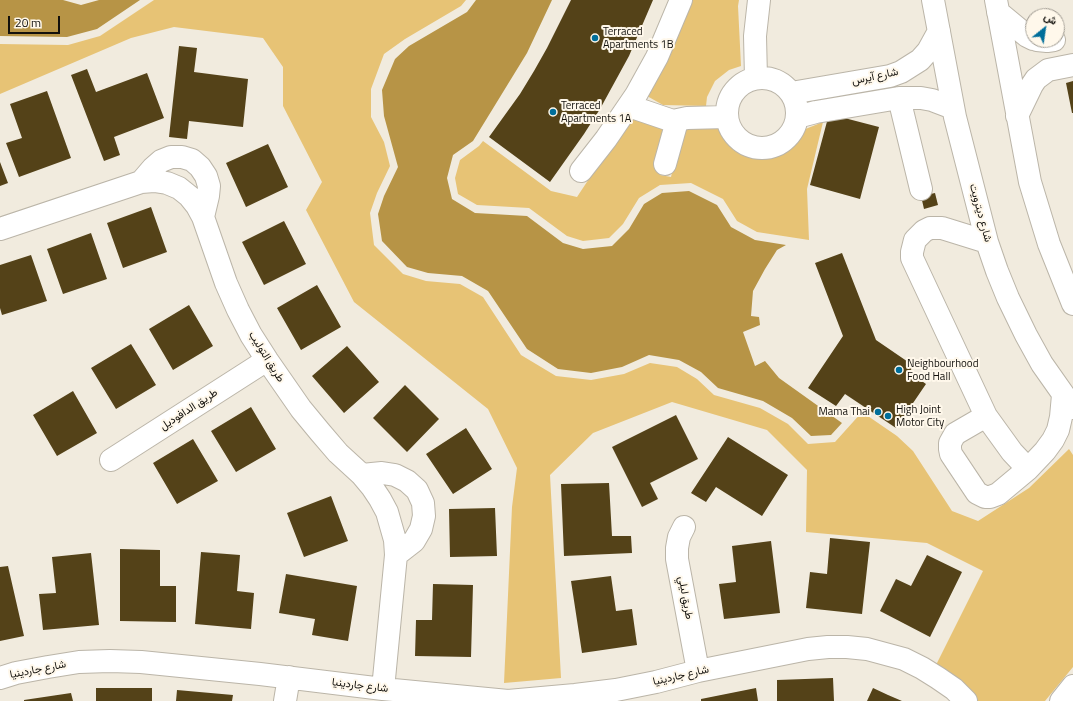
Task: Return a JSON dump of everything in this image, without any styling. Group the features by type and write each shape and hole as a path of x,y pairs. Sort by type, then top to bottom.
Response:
{"street":[{"path":"581,172 606,139 632,100 657,57 681,0"},
{"path":"756,78 756,36 759,0"},
{"name":"شارع ديترويت","path":"933,0 953,108 987,242 1008,298 1026,335 1042,364 1068,401"},
{"path":"997,6 1025,34"},
{"path":"997,6 1030,182 1049,244 1073,304"},
{"name":"شارع آيرس","path":"791,93 890,76 901,72 920,60 928,51 939,31"},
{"path":"1017,116 1036,79 1048,70 1073,65"},
{"path":"764,77 780,82 786,86 791,93 797,109 797,117 794,128 788,138 768,148 756,148 745,144 736,137 730,128 726,117 728,101 737,87 746,81 764,77"},
{"path":"797,117 816,112 899,98 932,100 953,108"},
{"path":"899,98 921,189"},
{"path":"632,100 668,120 726,117"},
{"path":"665,164 682,120"},
{"name":"طريق التوليب","path":"141,182 153,168 162,161 172,157 182,157 192,160 200,167 206,176 209,186 203,217"},
{"name":"طريق التوليب","path":"0,230 141,182 154,181 167,183 179,188 193,201 203,217 226,283 251,335 292,397 338,453 362,475 380,499 387,512 395,540 396,555 383,689"},
{"path":"987,242 936,227 924,230 918,235 915,240 912,258 986,416 1012,452 1028,469"},
{"name":"طريق الدافوديل","path":"111,460 267,360"},
{"path":"986,416 956,434 950,443 952,454 977,493 985,497 994,496 1028,469 1045,451 1058,430 1061,417 1068,401"},
{"path":"362,475 382,473 395,475 407,481 417,490 423,502 424,516 421,529 414,540 396,555"},
{"name":"طريق ليلي","path":"684,527 679,537 677,548 678,560 698,671"},
{"name":"شارع جاردينيا","path":"0,678 48,666 79,662 110,661 149,663 383,689 508,701 575,696 616,690 656,682 698,671 808,650 828,647 847,647 873,651 904,660 922,668 954,689 966,701"},
{"path":"285,701 289,678"},
{"path":"1061,701 1073,686"}],"shaded area":[{"path":"0,0 63,0 81,5 99,0 140,0 97,29 67,37 0,36"},
{"path":"154,0 466,0 461,6 405,39 384,54 371,89 371,117 384,142 390,166 377,193 370,213 374,245 403,274 426,281 460,284 483,297 521,355 556,376 591,380 624,374 650,363 677,367 697,379 714,395 760,408 788,424 808,444 835,442 862,412 897,436 913,451 952,511 978,521 1029,488 1069,449 1073,455 1073,667 1045,701 978,701 954,679 934,669 983,571 927,543 806,532 807,470 767,430 672,402 593,433 550,475 561,678 504,683 512,507 517,468 488,409 354,302 306,210 322,182 283,106 283,67 263,38 174,27 131,38 0,94 0,44 68,45 100,36"},
{"path":"476,0 552,0 527,53 473,141 453,155 447,178 452,199 475,213 527,216 563,243 583,249 612,246 629,229 644,204 662,193 689,191 717,205 731,227 755,240 786,245 777,250 753,291 751,316 759,317 760,325 743,332 755,366 765,361 779,378 842,423 831,435 811,436 792,418 763,401 718,388 701,372 679,360 649,355 622,367 591,373 558,369 527,349 488,291 462,276 428,273 407,267 382,241 378,214 384,196 398,167 384,116 382,90 395,59 409,46 467,12"},
{"path":"693,0 739,0 741,66 729,70 715,81 707,97 706,106 663,105 647,96"},
{"path":"632,114 665,124 660,175 671,177 683,125 718,123 722,135 733,149 749,157 767,158 784,153 798,141 803,130 823,122 807,189 809,240 757,232 737,221 723,199 691,183 660,185 639,198 623,224 609,238 583,241 567,236 529,208 477,205 458,194 455,178 460,160 479,146 483,141 551,191 577,197"}],"building":[{"name":"Terraced Apartments 1A","path":"571,0 653,0 629,56 600,109 550,182 489,137 520,94 534,71"},
{"path":"179,46 197,48 194,72 248,79 243,127 189,121 187,139 169,137"},
{"path":"87,69 96,92 147,73 164,118 114,137 120,155 104,161 71,75"},
{"path":"1073,81 1073,113 1072,113 1066,83"},
{"path":"47,91 71,158 19,177 6,143 22,138 10,104"},
{"path":"829,114 879,127 860,199 810,185"},
{"path":"268,144 288,187 246,207 226,163"},
{"path":"0,162 8,183 0,186"},
{"path":"935,193 938,205 924,209 921,196"},
{"path":"151,207 167,252 123,268 107,223"},
{"path":"284,221 306,264 264,285 242,242"},
{"path":"91,233 107,279 63,294 47,249"},
{"path":"842,253 876,340 914,366 909,372 926,384 896,428 845,394 836,406 808,388 843,336 815,263"},
{"path":"31,255 47,301 2,315 0,308 0,265"},
{"path":"317,285 341,327 301,350 277,308"},
{"path":"189,305 213,346 173,370 149,329"},
{"path":"131,344 156,385 116,409 91,368"},
{"path":"347,346 379,382 344,413 312,376"},
{"path":"405,385 439,419 407,452 373,418"},
{"path":"73,391 97,433 57,456 33,415"},
{"path":"251,407 276,449 236,472 211,431"},
{"path":"676,415 698,459 650,483 658,499 642,507 612,447"},
{"path":"466,428 492,469 453,494 426,454"},
{"path":"728,437 788,475 762,516 716,487 706,502 691,493"},
{"path":"193,439 218,481 177,504 153,463"},
{"path":"609,483 612,536 631,536 632,553 564,556 561,484"},
{"path":"331,496 348,541 304,557 287,513"},
{"path":"495,508 497,556 450,557 449,509"},
{"path":"830,538 870,542 862,614 806,608 810,572 827,574"},
{"path":"771,541 780,613 724,619 719,584 736,582 732,546"},
{"path":"120,549 160,550 160,586 176,586 176,622 120,621"},
{"path":"201,552 240,555 237,591 254,593 251,629 195,624"},
{"path":"91,553 99,625 43,630 39,594 56,593 52,557"},
{"path":"927,555 962,572 930,637 880,611 896,579 911,586"},
{"path":"8,566 24,636 0,641 0,567"},
{"path":"286,574 357,586 348,641 312,635 315,619 279,613"},
{"path":"611,576 616,611 632,609 637,645 582,653 571,581"},
{"path":"433,584 473,585 471,657 415,656 416,620 432,620"},
{"path":"833,678 834,701 777,701 777,680"},
{"path":"96,688 152,688 152,701 96,701"},
{"path":"756,688 758,701 701,701 701,699"},
{"path":"873,688 888,695 902,701 867,701"},
{"path":"177,690 233,695 232,701 176,701"},
{"path":"71,693 73,701 24,701 24,700"}],"place":[{"name":"Terraced Apartments 1B","path":"595,38"},
{"name":"Terraced Apartments 1A","path":"553,112"},
{"name":"Neighbourhood Food Hall","path":"899,370"},
{"name":"Mama Thai","path":"878,412"},
{"name":"High Joint Motor City","path":"888,416"}]}
